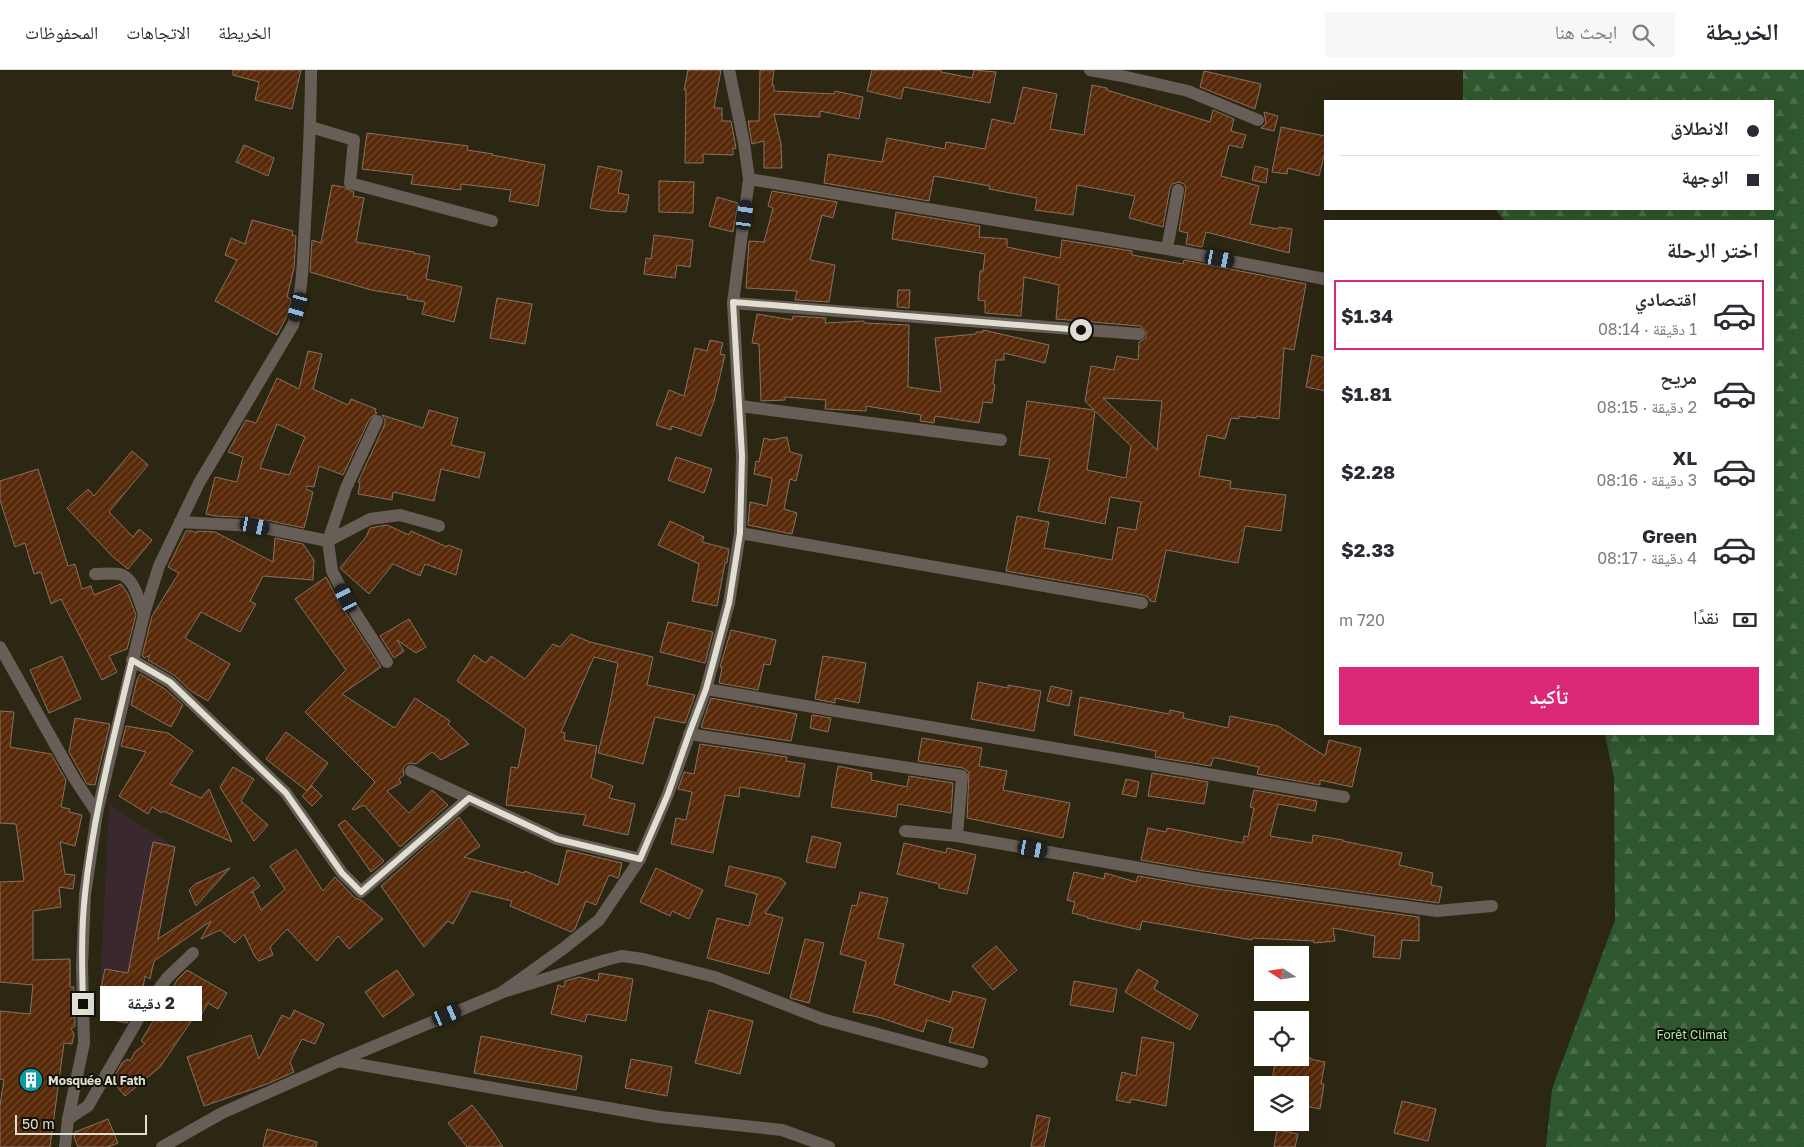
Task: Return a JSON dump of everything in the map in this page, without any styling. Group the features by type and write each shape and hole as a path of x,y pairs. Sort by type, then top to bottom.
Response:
{"street":[{"path":"65,1147 68,1119 84,1043 82,965 85,895 97,813 132,660 159,566 199,483 293,325 298,307 302,277 311,127 311,70"},
{"path":"501,992 564,948 599,920 640,859 668,794 706,689 729,603 740,533 742,456 733,302 750,179 729,70"},
{"path":"1090,70 1188,91 1258,120"},
{"path":"311,127 354,140 350,182 492,221"},
{"path":"750,179 1167,249 1324,279"},
{"path":"1167,249 1178,190"},
{"path":"733,302 1139,334"},
{"path":"740,406 1001,440"},
{"path":"377,421 346,488 328,541 332,571 346,598 387,662"},
{"path":"180,522 255,526 328,541 370,519 400,515 439,526"},
{"path":"740,533 1142,603"},
{"path":"95,574 119,574 125,576 130,581 144,614"},
{"path":"0,647 59,752 97,813"},
{"path":"132,660 170,682 286,793 342,873 361,892 469,798"},
{"path":"706,689 1344,797"},
{"path":"689,734 962,776 957,836"},
{"path":"410,771 557,839 640,859"},
{"path":"905,831 957,836 1203,879 1437,911 1492,906"},
{"path":"68,1119 88,1106 147,1004 168,977 193,953"},
{"path":"162,1147 222,1113 339,1060 501,992 622,956 644,959 715,977 822,1019 982,1062"},
{"path":"339,1060 660,1117 782,1130 829,1147"}],"shaded area":[{"path":"109,804 175,847 151,975 146,974 140,1001 100,993"}],"green space":[{"name":"Forêt Climat","path":"1463,70 1804,70 1804,1147 1546,1147 1552,1089 1615,920 1614,778 1605,735 1774,735 1774,220 1504,220 1496,210 1774,210 1774,100 1463,100"}],"building":[{"path":"233,70 301,70 292,109 255,100 259,82 233,75"},
{"path":"688,70 721,70 714,108 722,108 722,121 731,121 736,148 733,149 733,155 703,154 703,163 685,163 686,90 684,90"},
{"path":"760,70 774,70 772,85 774,85 774,91 834,94 835,91 863,97 859,119 820,111 820,117 774,114 781,144 782,168 764,168 764,141 752,144 748,121 759,121"},
{"path":"872,70 941,70 941,72 972,78 974,70 996,72 990,103 904,87 901,99 867,91"},
{"path":"1204,71 1261,84 1255,109 1200,87"},
{"path":"1092,85 1107,88 1107,90 1210,122 1213,110 1234,119 1231,131 1246,135 1242,148 1229,145 1221,176 1259,186 1250,224 1278,229 1279,227 1292,229 1289,253 1206,232 1202,247 1186,244 1188,233 1179,231 1186,188 1184,184 1179,182 1172,184 1170,188 1163,227 1129,218 1135,196 1077,185 1073,215 1035,210 1037,198 989,189 990,186 934,176 929,201 824,183 828,154 882,162 887,138 945,149 946,142 985,149 992,119 1014,124 1023,87 1057,94 1050,129 1084,135"},
{"path":"1264,112 1278,116 1274,131 1261,128 1266,123"},
{"path":"1281,127 1324,136 1324,156 1319,176 1288,168 1287,174 1272,172"},
{"path":"367,133 468,146 467,150 545,165 538,206 509,201 511,190 461,184 461,190 411,184 413,175 362,169"},
{"path":"244,145 274,158 268,176 236,162"},
{"path":"598,166 622,171 618,193 629,195 626,212 590,208"},
{"path":"1255,166 1268,169 1266,183 1252,180"},
{"path":"659,181 694,182 693,213 659,212"},
{"path":"332,185 354,192 353,196 364,198 356,242 430,256 426,279 462,287 454,322 422,314 425,302 407,299 408,296 371,290 310,272 312,240 321,243"},
{"path":"772,191 837,202 833,218 822,215 810,260 835,265 829,302 795,300 797,291 746,288 749,241 764,242 773,208 768,206"},
{"path":"717,197 738,203 733,232 709,226"},
{"path":"896,212 980,226 979,237 1007,239 1007,247 1060,258 1062,240 1132,251 1132,255 1183,264 1184,260 1306,284 1294,350 1284,348 1279,419 1239,416 1239,419 1231,418 1225,439 1207,435 1199,476 1231,481 1230,488 1286,495 1281,531 1245,526 1238,563 1166,550 1155,602 1150,601 1148,597 1143,595 1006,571 1017,516 1049,522 1044,548 1112,560 1118,527 1136,530 1141,502 1110,497 1105,524 1038,511 1050,459 1019,455 1027,401 1094,410 1085,401 1091,366 1114,370 1117,356 1138,360 1139,342 1146,338 1146,331 1140,326 1056,319 1059,285 1024,277 1021,316 985,313 985,301 978,300 980,271 983,271 985,254 892,239","holes":["1103,398 1162,401 1157,450","1095,411 1131,446 1126,478 1087,470"]},
{"path":"252,220 293,231 292,235 296,236 294,268 287,297 291,299 287,316 277,335 215,301 237,260 225,255 231,238 245,244"},
{"path":"654,235 693,240 690,267 677,265 675,278 644,274 646,258 651,259"},
{"path":"898,290 910,290 909,308 897,307"},
{"path":"497,298 532,304 525,344 490,338"},
{"path":"757,314 792,320 793,316 826,318 825,323 864,321 865,323 909,325 908,387 941,392 935,338 976,334 976,332 983,332 983,330 1049,345 1045,363 1004,353 1004,360 996,360 992,403 983,402 979,423 935,416 934,423 920,421 921,415 866,406 866,411 825,409 826,400 785,397 785,400 761,401 759,344 752,343"},
{"path":"710,340 723,343 720,354 725,355 714,401 701,436 672,426 671,430 656,425 669,390 684,396 695,348 707,351"},
{"path":"308,351 322,354 313,389 348,405 351,399 376,409 375,412 377,413 370,418 343,475 319,466 314,487 307,486 306,489 313,492 304,528 256,518 206,514 215,477 237,482 243,457 228,452 246,420 256,423 277,378 299,389","holes":["277,424 305,437 289,475 260,468"]},
{"path":"1312,355 1324,358 1324,391 1306,387"},
{"path":"429,410 458,418 451,445 485,453 479,478 441,469 434,501 393,492 392,500 358,494 360,483 358,482 385,424 382,415 423,428"},
{"path":"787,437 790,452 802,455 796,481 790,479 784,509 797,513 792,534 748,525 750,502 767,506 772,478 754,474 756,461 759,462 764,438 771,440"},
{"path":"132,451 148,465 109,512 133,537 139,529 152,540 128,569 112,556 67,508 88,489 94,496"},
{"path":"676,457 712,469 704,493 668,480"},
{"path":"38,469 68,566 75,564 82,589 91,586 94,595 121,584 128,594 136,615 127,649 109,656 117,672 102,680 61,599 51,604 41,572 34,574 25,543 15,547 0,500 0,481"},
{"path":"670,521 704,537 702,542 729,549 717,606 692,601 699,564 658,545"},
{"path":"387,525 409,535 411,531 447,547 448,545 462,550 456,575 425,564 420,576 393,564 369,594 340,568 366,537 370,528"},
{"path":"186,531 196,533 197,531 215,532 273,562 275,538 303,544 314,560 313,580 263,576 250,601 256,604 240,632 201,612 185,638 230,664 208,701 191,691 174,675 148,660 150,655 145,658 142,656 152,616 179,573 168,567"},
{"path":"326,577 339,602 381,667 342,694 395,728 415,698 450,721 448,724 469,744 441,760 432,752 416,764 407,764 403,768 404,775 399,779 401,783 387,791 409,813 432,790 448,805 400,847 364,805 354,810 352,809 375,782 305,712 346,670 295,599"},
{"path":"409,619 426,647 416,653 397,640 404,651 394,658 380,636"},
{"path":"668,622 713,632 705,663 660,652"},
{"path":"731,630 776,640 770,665 764,664 758,690 719,683 722,667 720,667"},
{"path":"571,634 590,642 653,657 647,685 695,695 685,723 655,717 643,764 598,753 618,663 594,657 561,732 565,733 564,740 597,746 591,778 613,786 609,798 635,804 628,835 583,825 586,815 506,805 511,767 518,768 526,729 457,681 474,655 486,663 491,656 525,679 553,644 560,647"},
{"path":"62,656 81,699 49,713 30,670"},
{"path":"823,656 866,663 859,703 835,698 835,703 815,699"},
{"path":"140,674 165,689 183,705 171,727 131,705"},
{"path":"978,682 1008,688 1008,685 1041,691 1034,731 971,719"},
{"path":"1051,686 1072,691 1069,706 1047,701"},
{"path":"1080,697 1169,714 1170,710 1184,713 1183,718 1228,728 1230,716 1278,726 1325,756 1329,740 1361,748 1352,787 1320,780 1320,785 1257,774 1259,767 1217,758 1213,758 1211,766 1155,757 1156,751 1074,735"},
{"path":"711,698 797,714 791,741 701,727"},
{"path":"0,711 14,712 10,747 51,754 66,780 61,807 70,809 69,812 82,815 75,846 60,842 65,874 75,875 73,889 59,887 61,907 33,911 33,960 70,959 70,987 74,987 71,1017 75,1017 75,1026 71,1029 74,1034 72,1044 64,1043 50,1147 0,1147 0,1105 4,1080 0,1079 0,1011 30,1014 33,985 0,982 0,882 24,881 16,824 0,823"},
{"path":"812,715 831,718 828,732 810,728"},
{"path":"75,718 110,724 95,785 87,784 69,752"},
{"path":"126,726 168,733 193,751 170,784 201,798 209,789 232,842 152,807 148,814 119,796 146,752 121,746"},
{"path":"286,732 328,763 307,791 266,759"},
{"path":"922,738 982,748 979,766 1007,771 1003,790 1070,803 1063,838 967,818 969,772 963,768 918,761"},
{"path":"700,744 787,757 786,761 805,764 799,797 740,787 739,797 725,795 713,853 671,844 676,818 686,820 692,792 678,789 684,772 694,774"},
{"path":"838,766 872,773 871,780 907,787 909,776 953,783 951,813 898,804 896,817 831,807"},
{"path":"233,767 254,779 241,801 268,825 254,841 220,787"},
{"path":"1152,773 1208,782 1204,804 1148,796"},
{"path":"1126,779 1139,782 1136,797 1122,794"},
{"path":"312,786 322,796 312,806 302,796"},
{"path":"1254,790 1317,801 1315,811 1278,804 1270,836 1312,843 1313,835 1402,853 1399,865 1433,873 1431,885 1442,887 1439,903 1204,871 1141,860 1148,828 1166,832 1167,828 1243,843 1244,836 1248,837 1254,808 1250,807"},
{"path":"459,817 480,846 464,857 524,873 525,871 558,885 567,850 622,863 619,876 618,878 609,875 596,905 586,901 575,929 571,932 510,906 512,901 471,891 453,924 448,921 424,947 381,886"},
{"path":"345,820 384,861 371,872 338,825"},
{"path":"812,836 841,843 835,868 806,862"},
{"path":"153,842 175,847 158,939 253,877 260,886 251,893 253,892 261,910 285,889 270,866 296,849 323,891 335,877 355,898 361,900 383,919 349,949 338,936 317,961 287,929 270,947 273,955 259,961 255,957 244,934 235,943 220,930 201,939 211,921 154,961 150,979 145,976 141,999 127,1023 108,1019 114,996 100,993 105,969 128,973"},
{"path":"904,843 946,853 947,848 976,855 967,894 939,888 939,884 897,874"},
{"path":"729,866 780,878 786,883 765,913 783,918 769,974 707,958 717,918 749,926 757,894 725,886"},
{"path":"230,868 196,906 189,890 195,884"},
{"path":"656,868 703,890 689,919 672,911 670,916 640,902"},
{"path":"1074,872 1104,879 1105,873 1136,882 1138,876 1202,887 1419,917 1419,941 1402,940 1400,959 1373,957 1375,936 1333,928 1335,941 1314,943 1314,941 1252,938 1252,940 1142,921 1140,930 1072,913 1075,902 1067,900"},
{"path":"860,892 888,898 878,938 904,944 894,984 950,1002 953,991 986,999 973,1048 949,1042 953,1028 927,1020 923,1032 878,1017 853,1012 866,961 840,954 852,905 857,906"},
{"path":"805,939 824,943 809,1003 790,998"},
{"path":"996,946 1017,970 993,990 972,966"},
{"path":"1138,969 1158,981 1154,989 1198,1015 1190,1030 1125,992"},
{"path":"187,970 227,993 218,1009 208,1003 198,1020 194,1017 160,1067 125,1096 112,1081 122,1063 127,1059 130,1061 135,1052 145,1044 141,1041 155,1018 162,1022 178,995 171,991 177,980"},
{"path":"397,970 414,995 383,1017 365,992"},
{"path":"599,973 633,979 626,1021 587,1014 585,1022 551,1014 558,985 564,987 565,981 579,977 598,981"},
{"path":"1074,981 1117,989 1113,1012 1070,1005"},
{"path":"294,1010 324,1024 315,1044 302,1039 290,1062 294,1072 267,1084 204,1106 187,1057 251,1035 259,1059 282,1015 290,1019"},
{"path":"709,1010 753,1021 740,1074 695,1063"},
{"path":"481,1036 582,1056 576,1090 474,1073"},
{"path":"1142,1037 1174,1043 1166,1106 1131,1099 1130,1103 1116,1100 1122,1072 1136,1076"},
{"path":"1309,1058 1325,1062 1321,1084 1324,1084 1320,1109 1309,1107 1309,1076 1273,1076 1275,1066 1309,1066"},
{"path":"631,1059 672,1067 667,1096 625,1088"},
{"path":"1402,1101 1436,1109 1428,1141 1394,1133"},
{"path":"472,1105 503,1147 467,1147 448,1123"},
{"path":"1037,1115 1050,1118 1044,1147 1031,1147"},
{"path":"108,1119 118,1143 108,1147 78,1147 74,1137 75,1132"},
{"path":"267,1129 317,1142 316,1147 263,1147"},
{"path":"1277,1131 1298,1134 1295,1147 1274,1147"}],"place":[{"name":"Mosquée Al Fath","path":"31,1080"}],"route":[{"path":"83,1004 82,965 85,895 97,813 132,660 170,682 286,793 342,873 361,892 469,798 557,839 640,859 668,794 706,689 729,603 740,533 742,456 733,302 1081,330"}]}
